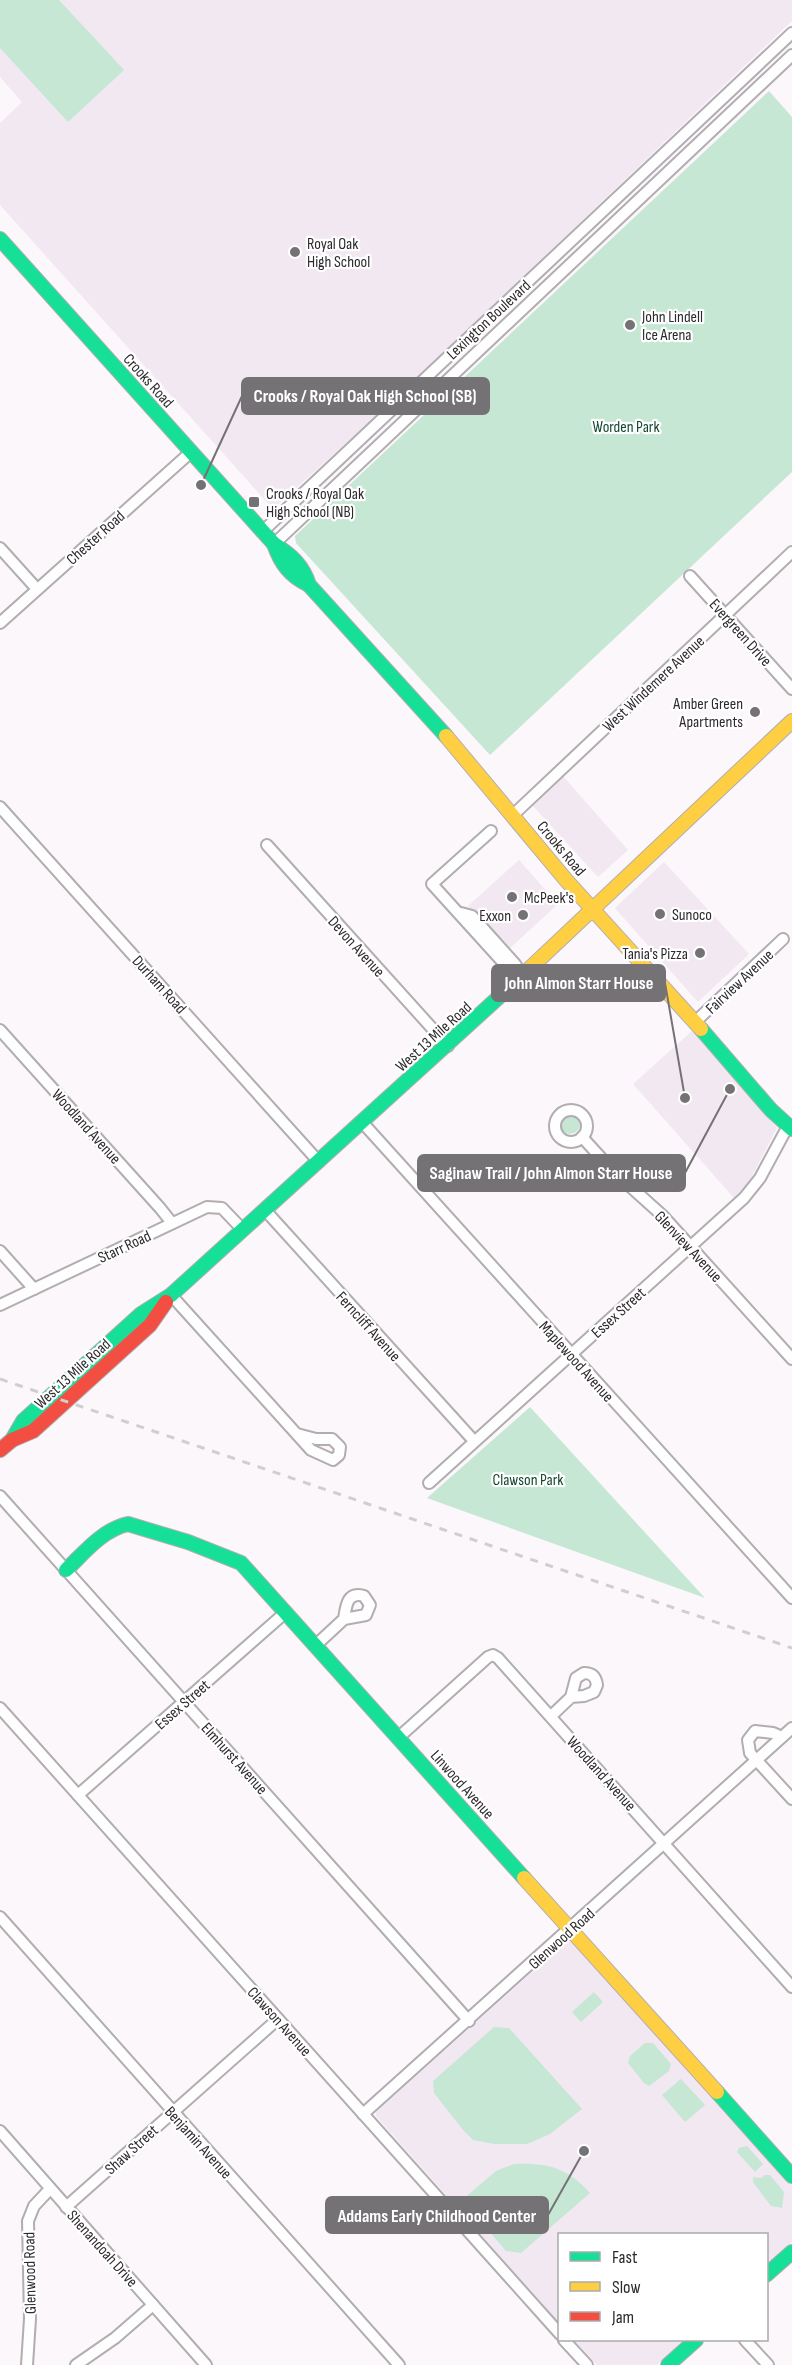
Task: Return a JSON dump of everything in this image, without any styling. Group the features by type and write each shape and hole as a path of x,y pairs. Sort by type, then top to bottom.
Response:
{"main road":[{"name":"Crooks Road","path":"0,239 262,532 274,544 291,555 305,570 309,585 456,747 544,854 790,1127"},
{"name":"West 13 Mile Road","path":"0,1450 12,1440 33,1431 150,1324 171,1295 448,1046 792,721"},
{"name":"Linwood Avenue","path":"66,1570 108,1532 120,1525 135,1525 237,1560 399,1737 792,2176"},
{"path":"768,2273 792,2252"},
{"path":"668,2365 695,2341"}],"street":[{"name":"Lexington Boulevard","path":"262,532 792,33"},
{"name":"Lexington Boulevard","path":"274,544 792,55"},
{"path":"718,104 729,115"},
{"path":"655,163 666,175"},
{"path":"583,230 594,242"},
{"name":"Lexington Boulevard","path":"542,268 553,280"},
{"name":"Lexington Boulevard","path":"434,370 445,382"},
{"path":"366,434 372,451"},
{"name":"Chester Road","path":"0,623 191,452"},
{"path":"299,498 311,509"},
{"path":"0,548 37,589"},
{"name":"West Windemere Avenue","path":"513,815 792,552"},
{"name":"Evergreen Drive","path":"690,576 792,689"},
{"name":"Durham Road","path":"0,807 319,1162"},
{"path":"491,831 432,884 461,913 472,916 522,975"},
{"name":"Devon Avenue","path":"267,845 448,1046"},
{"name":"Fairview Avenue","path":"695,1022 783,939"},
{"name":"Woodland Avenue","path":"0,1030 172,1223"},
{"name":"Maplewood Avenue","path":"362,1122 792,1598"},
{"name":"Essex Street","path":"429,1483 749,1193 790,1127"},
{"name":"Glenview Avenue","path":"582,1137 613,1171 663,1216 792,1359"},
{"name":"Starr Road","path":"0,1305 207,1207 214,1206 228,1212 243,1230"},
{"name":"Ferncliff Avenue","path":"265,1210 474,1441"},
{"path":"0,1251 34,1289"},
{"path":"171,1295 297,1434"},
{"name":"Elmhurst Avenue","path":"0,1496 469,2021"},
{"name":"Essex Street","path":"78,1795 286,1612"},
{"path":"316,1645 344,1619"},
{"name":"Woodland Avenue","path":"399,1737 488,1657 493,1655 498,1658 792,1987"},
{"path":"550,1716 571,1697"},
{"name":"Clawson Avenue","path":"0,1708 558,2332"},
{"name":"Glenwood Road","path":"363,2114 792,1728"},
{"path":"782,1737 767,1732 752,1733 747,1740 749,1749 756,1760 792,1799"},
{"name":"Benjamin Avenue","path":"0,1917 399,2365"},
{"name":"Shaw Street","path":"66,2207 278,2019"},
{"name":"Shenandoah Drive","path":"0,2131 206,2365"},
{"name":"Glenwood Road","path":"27,2365 30,2319 28,2221 34,2206 50,2189"},
{"path":"76,2365 115,2338 153,2305"},
{"path":"565,2341 587,2365"},
{"path":"746,2341 768,2365"}],"shaded area":[{"name":"Royal Oak High School","path":"0,0 792,0 792,21 377,415 273,509 0,205 0,123 22,102 0,77"},
{"path":"562,775 628,850 598,877 532,805"},
{"path":"519,860 558,904 508,950 468,906"},
{"path":"664,862 749,954 698,1002 615,908"},
{"path":"692,1031 777,1128 748,1184 734,1198 633,1084"},
{"path":"569,1939 576,1942 792,2185 792,2242 768,2264 768,2233 558,2233 558,2322 376,2116 376,2112"},
{"path":"575,2341 684,2341 657,2365 597,2365"}],"green space":[{"path":"0,0 59,0 124,70 68,122 0,48"},
{"name":"Worden Park","path":"769,91 792,117 792,472 490,755 296,543 295,536"},
{"path":"566,1114 574,1114 580,1120 580,1128 574,1134 566,1134 560,1128 560,1120"},
{"name":"Clawson Park","path":"530,1407 705,1598 427,1498"},
{"path":"594,1992 603,2002 581,2022 572,2012"},
{"path":"494,2027 509,2028 582,2109 550,2134 527,2144 494,2144 473,2140 434,2093 433,2081"},
{"path":"645,2043 653,2043 671,2064 669,2071 649,2086 628,2063 630,2056"},
{"path":"681,2079 705,2105 685,2122 662,2095"},
{"path":"747,2146 763,2164 755,2172 737,2152 739,2148"},
{"path":"514,2164 537,2164 556,2168 573,2177 590,2193 521,2253 506,2251 462,2200 496,2171"},
{"path":"770,2175 784,2192 782,2208 771,2206 753,2182 753,2177 761,2178"}],"railway":[{"path":"0,1379 792,1648"}],"traffic: fast":[{"path":"0,239 274,544 296,561 309,585 446,736"},
{"path":"274,544 287,569 296,578 309,585"},
{"path":"12,1440 23,1421 141,1314 171,1295 510,987"},
{"path":"701,1029 771,1110 792,1129"},
{"path":"66,1570 102,1536 128,1524 188,1542 241,1563 524,1878"},
{"path":"717,2092 792,2176"},
{"path":"768,2273 792,2252"},
{"path":"668,2365 695,2341"}],"traffic: slow":[{"path":"510,987 792,721"},
{"path":"446,736 566,880 701,1029"},
{"path":"524,1878 717,2092"}],"traffic: jam":[{"path":"0,1450 12,1440 33,1431 150,1325 166,1302"}],"place":[{"name":"Royal Oak High School","path":"295,252"},
{"name":"John Lindell Ice Arena","path":"630,325"},
{"name":"Crooks / Royal Oak High School (SB)","path":"201,485"},
{"name":"Crooks / Royal Oak High School (NB)","path":"254,502"},
{"name":"Amber Green Apartments","path":"755,712"},
{"name":"McPeek's","path":"512,897"},
{"name":"Sunoco","path":"660,914"},
{"name":"Exxon","path":"523,915"},
{"name":"Tania's Pizza","path":"700,953"},
{"name":"Saginaw Trail / John Almon Starr House","path":"730,1089"},
{"name":"John Almon Starr House","path":"685,1098"},
{"name":"Addams Early Childhood Center","path":"584,2151"}]}
